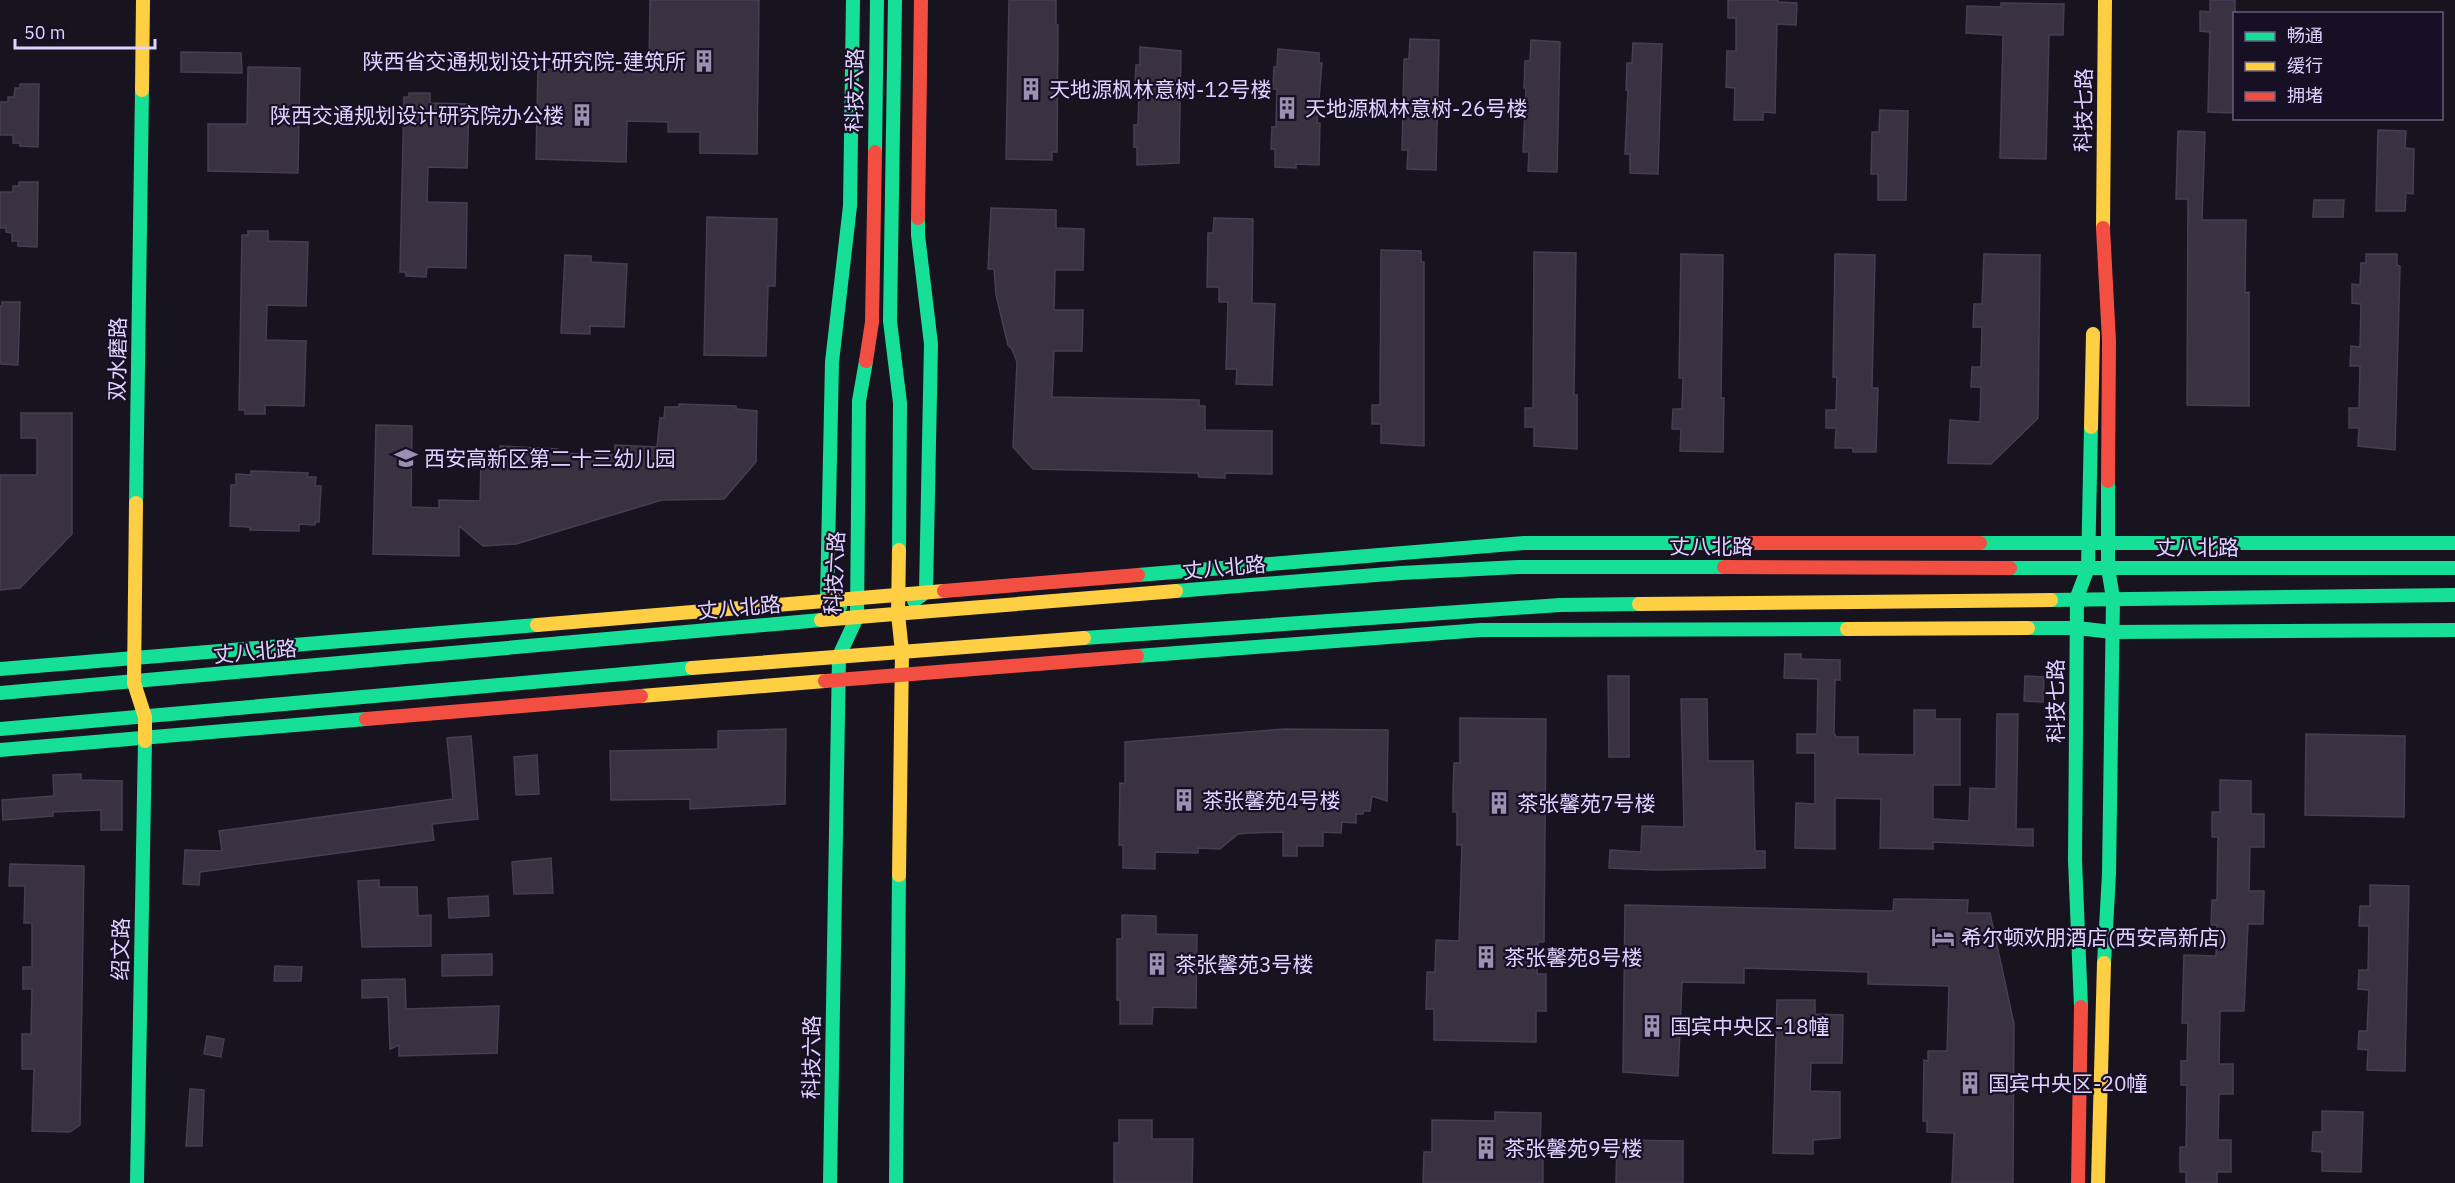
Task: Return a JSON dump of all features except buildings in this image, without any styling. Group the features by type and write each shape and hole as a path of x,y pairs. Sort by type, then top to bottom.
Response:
{"main road":[{"name":"双水磨路","path":"143,0 134,683 145,717"},
{"path":"827,600 832,363 850,206 853,0"},
{"name":"科技六路","path":"830,1183 839,656 856,617 859,401 872,322 877,0"},
{"name":"科技六路","path":"895,0 890,321 900,403 898,614 902,652 896,1183"},
{"path":"921,0 918,235 931,344 926,592"},
{"name":"科技七路","path":"2098,1183 2102,988 2109,874 2113,598 2108,568 2109,341 2103,221 2105,0"},
{"name":"科技七路","path":"2078,1183 2081,982 2075,860 2077,597 2088,568 2093,343 2103,221"},
{"path":"0,669 1524,543 2455,543"},
{"name":"丈八北路","path":"0,693 134,683 856,617 1401,573 1518,567 2455,568"},
{"path":"898,614 926,592"},
{"path":"0,729 839,656 1560,605 2077,597 2455,595"},
{"path":"827,600 856,617"},
{"path":"0,750 839,679 1481,630 2077,628 2112,632 2455,630"},
{"name":"绍文路","path":"137,1183 145,717"}],"traffic: fast":[{"path":"840,607 827,600 832,362 850,206 853,0"},
{"path":"875,152 877,0"},
{"path":"895,0 890,321 900,403 899,550"},
{"path":"136,503 142,90"},
{"path":"914,601 926,592 931,344 918,218"},
{"path":"830,1183 839,656 857,617 859,401 866,361"},
{"path":"2081,1007 2075,860 2077,597 2088,568 2091,427"},
{"path":"2104,963 2109,874 2113,598 2108,568 2108,481"},
{"path":"1138,575 1524,543 1745,543"},
{"path":"1980,543 2455,543"},
{"path":"1176,591 1401,573 1518,567 1724,567"},
{"path":"2010,568 2455,568"},
{"path":"2051,600 2455,595"},
{"path":"1084,638 1560,605 1639,604"},
{"path":"0,693 821,620"},
{"path":"0,669 537,625"},
{"path":"2028,628 2077,628 2112,632 2455,630"},
{"path":"1137,656 1481,630 1847,629"},
{"path":"0,729 692,668"},
{"path":"0,750 366,719"},
{"path":"137,1183 145,741"},
{"path":"896,1183 899,875"}],"traffic: slow":[{"path":"142,90 143,0"},
{"path":"2103,228 2105,0"},
{"path":"2091,427 2093,334"},
{"path":"136,503 134,683 145,717 145,741"},
{"path":"899,550 898,614 902,652 899,875"},
{"path":"537,625 944,591"},
{"path":"821,620 1176,591"},
{"path":"1639,604 2051,600"},
{"path":"1847,629 2028,628"},
{"path":"692,668 1084,638"},
{"path":"641,696 825,681"},
{"path":"2098,1183 2104,963"}],"traffic: jam":[{"path":"918,218 921,0"},
{"path":"866,361 872,322 875,152"},
{"path":"2103,228 2109,341 2108,481"},
{"path":"1745,543 1980,543"},
{"path":"1724,567 2010,568"},
{"path":"944,591 1138,575"},
{"path":"825,681 1137,656"},
{"path":"366,719 641,696"},
{"path":"2078,1183 2081,1007"}],"place":[{"name":"陕西省交通规划设计研究院-建筑所","path":"704,61"},
{"name":"天地源枫林意树-12号楼","path":"1031,89"},
{"name":"天地源枫林意树-26号楼","path":"1287,108"},
{"name":"陕西交通规划设计研究院办公楼","path":"582,115"},
{"name":"西安高新区第二十三幼儿园","path":"406,458"},
{"name":"茶张馨苑4号楼","path":"1184,800"},
{"name":"茶张馨苑7号楼","path":"1499,803"},
{"name":"希尔顿欢朋酒店(西安高新店)","path":"1943,937"},
{"name":"茶张馨苑8号楼","path":"1486,957"},
{"name":"茶张馨苑3号楼","path":"1157,964"},
{"name":"国宾中央区-18幢","path":"1652,1026"},
{"name":"国宾中央区-20幢","path":"1970,1083"},
{"name":"茶张馨苑9号楼","path":"1486,1148"}]}
